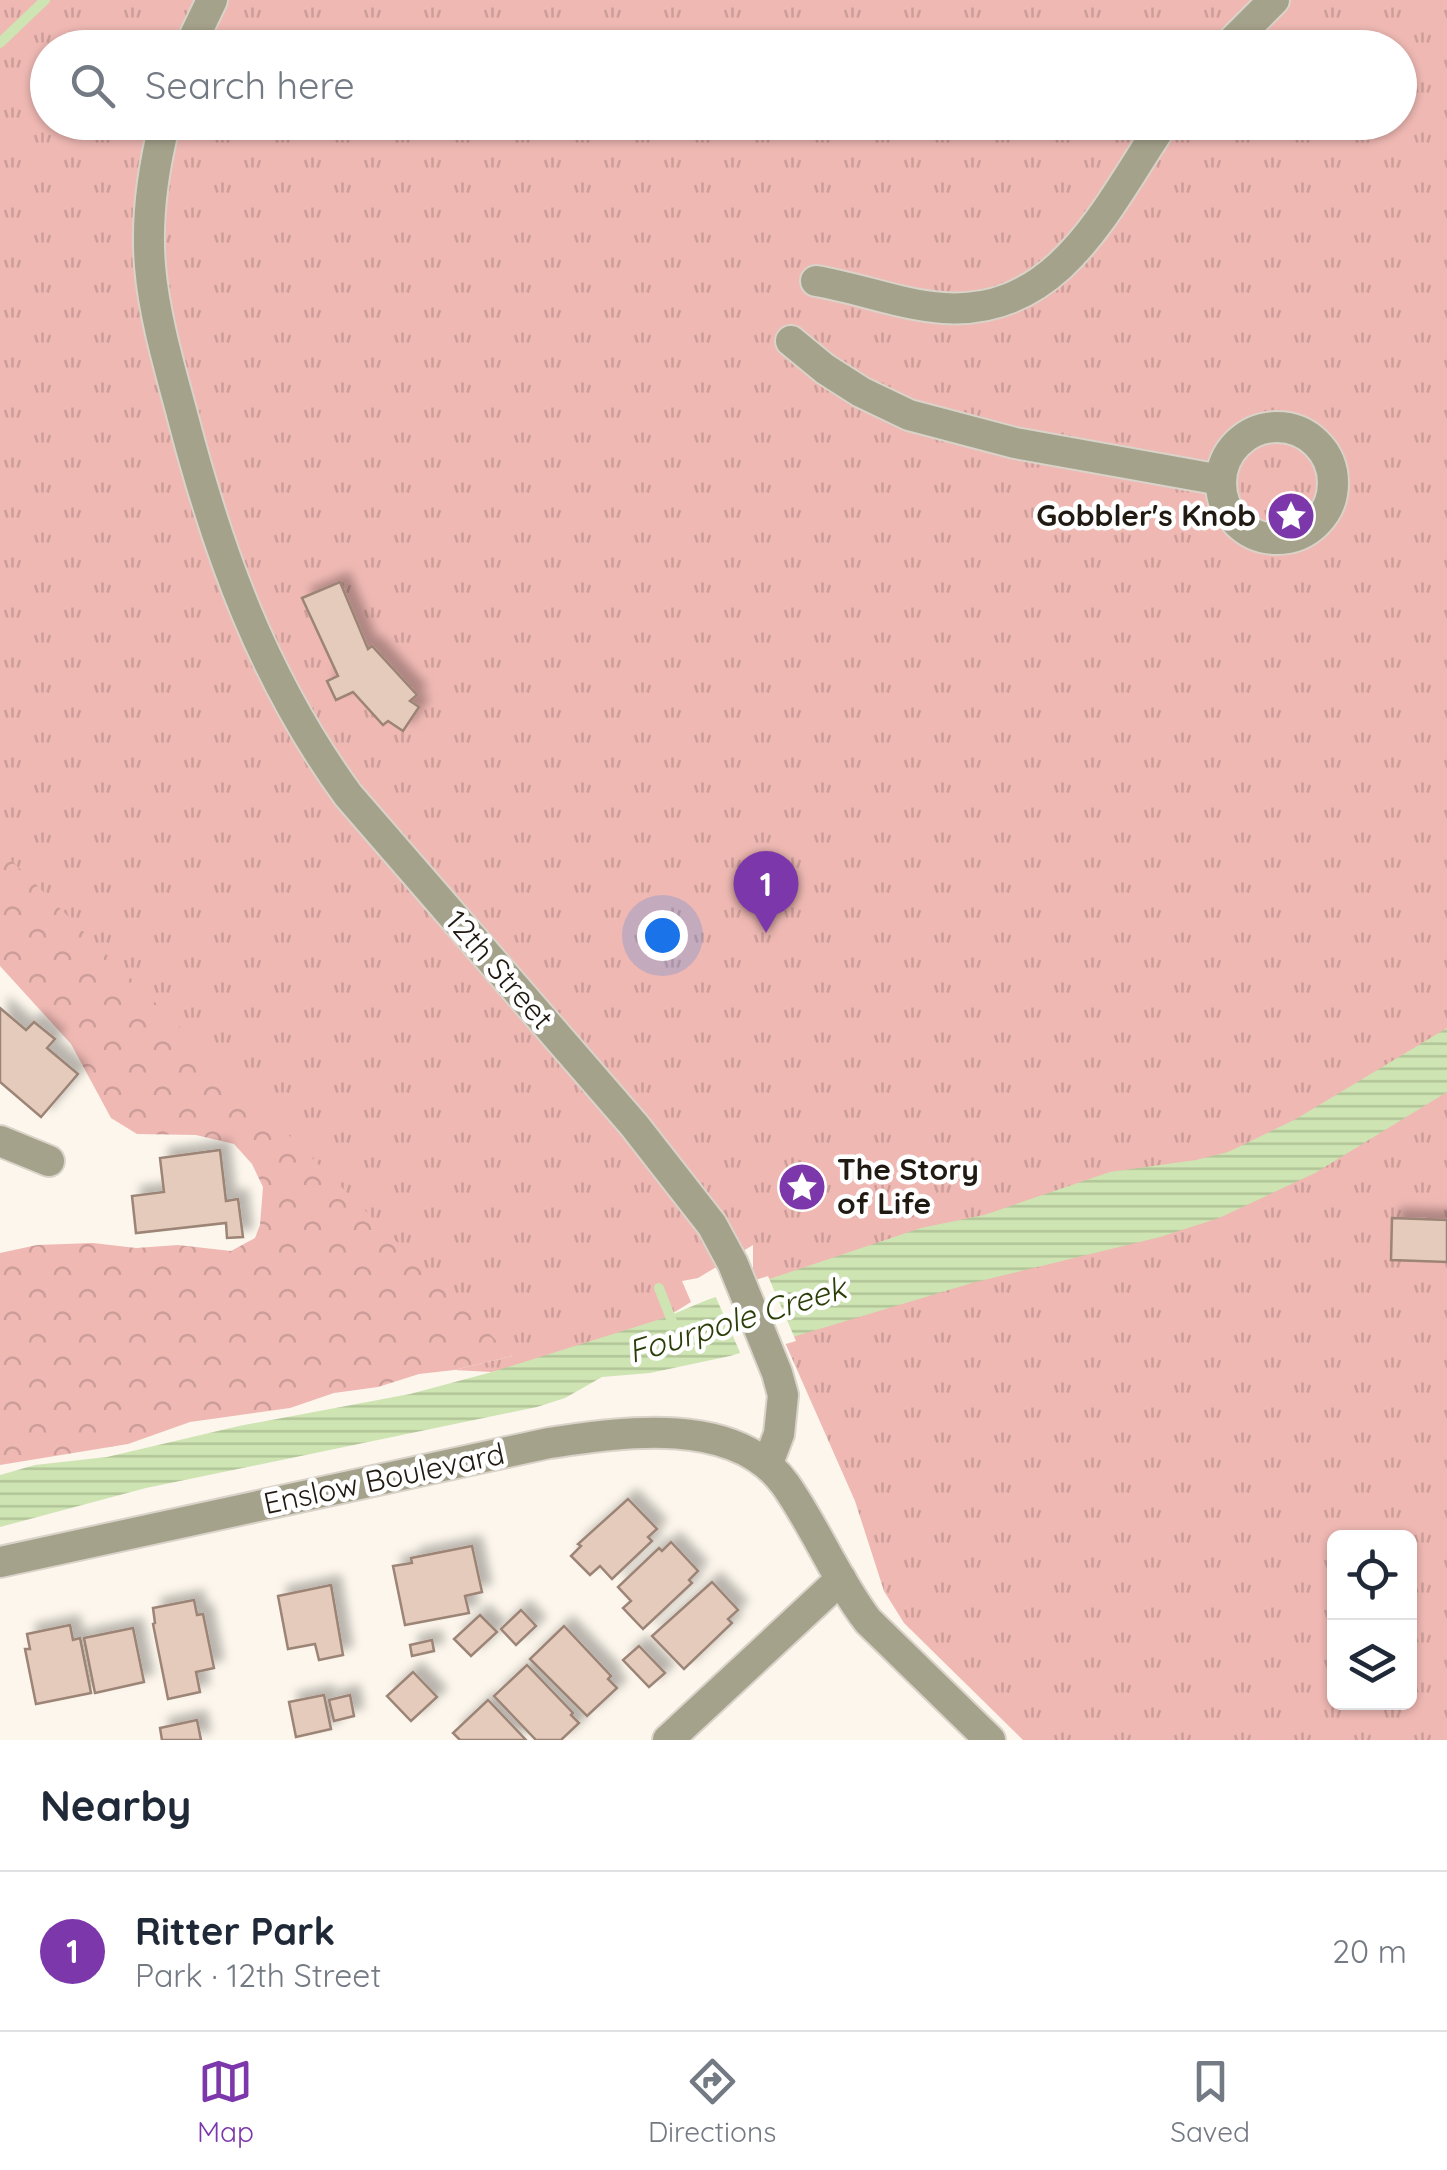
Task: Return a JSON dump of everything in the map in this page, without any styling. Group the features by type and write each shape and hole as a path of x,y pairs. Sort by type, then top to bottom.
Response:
{"street":[{"path":"198,30 212,0"},
{"path":"1244,30 1274,0"},
{"name":"12th Street","path":"162,140 150,206 150,267 167,358 214,530 280,690 310,744 348,795 690,1194 734,1264 777,1373 784,1409 768,1463"},
{"path":"816,282 941,308 973,308 1006,301 1037,286 1063,266 1090,234 1152,140"},
{"path":"791,341 860,392 908,416 1014,443 1220,480"},
{"path":"0,1141 48,1161"},
{"name":"Enslow Boulevard","path":"0,1562 584,1438 687,1436 746,1450 768,1463"},
{"path":"768,1463 802,1510 868,1622 990,1740"},
{"path":"668,1740 841,1579"}],"green space":[{"path":"0,0 1447,0 1447,1740 1023,1740 904,1623 884,1591 855,1501 753,1270 753,1245 698,1278 682,1281 691,1302 665,1318 492,1372 454,1370 512,1356 0,849"},
{"path":"0,733 512,1356 419,1374 378,1387 334,1393 290,1408 190,1422 128,1444 0,1465 0,1253 37,1245 93,1243 231,1251 255,1238 263,1187 252,1164 234,1144 196,1135 137,1134 111,1118 71,1044 0,966"}],"water":[{"name":"Fourpole Creek","path":"1447,1028 1447,1092 1315,1173 1219,1218 1160,1237 972,1283 730,1356 650,1373 602,1377 565,1398 537,1407 146,1488 0,1527 0,1475 35,1465 107,1457 239,1426 410,1394 664,1318 921,1228 984,1215 1110,1172 1228,1152 1296,1119"}],"pier":[{"path":"768,1276 796,1341 742,1357 714,1293"}],"building":[{"path":"340,582 368,649 372,646 417,695 410,701 419,707 403,731 388,721 383,725 353,692 336,700 327,681 338,676 302,598"},
{"path":"0,1008 26,1030 34,1022 55,1039 47,1048 78,1074 41,1117 0,1082"},
{"path":"220,1150 226,1201 238,1199 243,1237 227,1238 226,1223 136,1233 132,1196 164,1192 160,1158"},
{"path":"1392,1218 1447,1220 1447,1262 1391,1260"},
{"path":"628,1499 657,1529 648,1537 652,1541 612,1579 600,1566 590,1575 571,1556 581,1546 578,1544"},
{"path":"671,1542 698,1571 689,1580 692,1583 643,1629 623,1608 631,1601 618,1587 659,1548 662,1551"},
{"path":"472,1546 482,1592 465,1596 469,1613 405,1625 393,1566 412,1563 411,1558"},
{"path":"712,1582 738,1610 728,1619 732,1623 684,1669 652,1636"},
{"path":"331,1585 343,1655 319,1660 315,1644 288,1649 278,1596"},
{"path":"194,1600 197,1615 203,1614 214,1668 196,1672 200,1692 168,1699 153,1608"},
{"path":"521,1610 536,1626 516,1645 501,1629"},
{"path":"480,1615 497,1632 471,1656 454,1639"},
{"path":"70,1625 73,1640 80,1638 91,1693 36,1704 25,1649 30,1649 27,1634"},
{"path":"564,1626 611,1676 608,1679 617,1688 587,1716 530,1659"},
{"path":"133,1628 144,1682 95,1693 84,1638"},
{"path":"432,1640 434,1651 412,1656 410,1645"},
{"path":"639,1646 665,1673 649,1687 623,1660"},
{"path":"527,1665 579,1723 561,1740 536,1740 494,1696"},
{"path":"413,1672 437,1697 411,1721 387,1696"},
{"path":"324,1695 331,1729 296,1737 289,1702"},
{"path":"350,1695 354,1716 334,1721 329,1700"},
{"path":"488,1700 526,1740 460,1740 453,1733"},
{"path":"197,1720 201,1740 162,1740 160,1728"}],"waterway":[{"path":"0,43 45,0"},
{"name":"Fourpole Creek","path":"659,1288 673,1324"}],"place":[{"name":"Gobbler's Knob","path":"1291,516"},
{"name":"Ritter Park","path":"766,933"},
{"name":"The Story of Life","path":"802,1187"}]}
